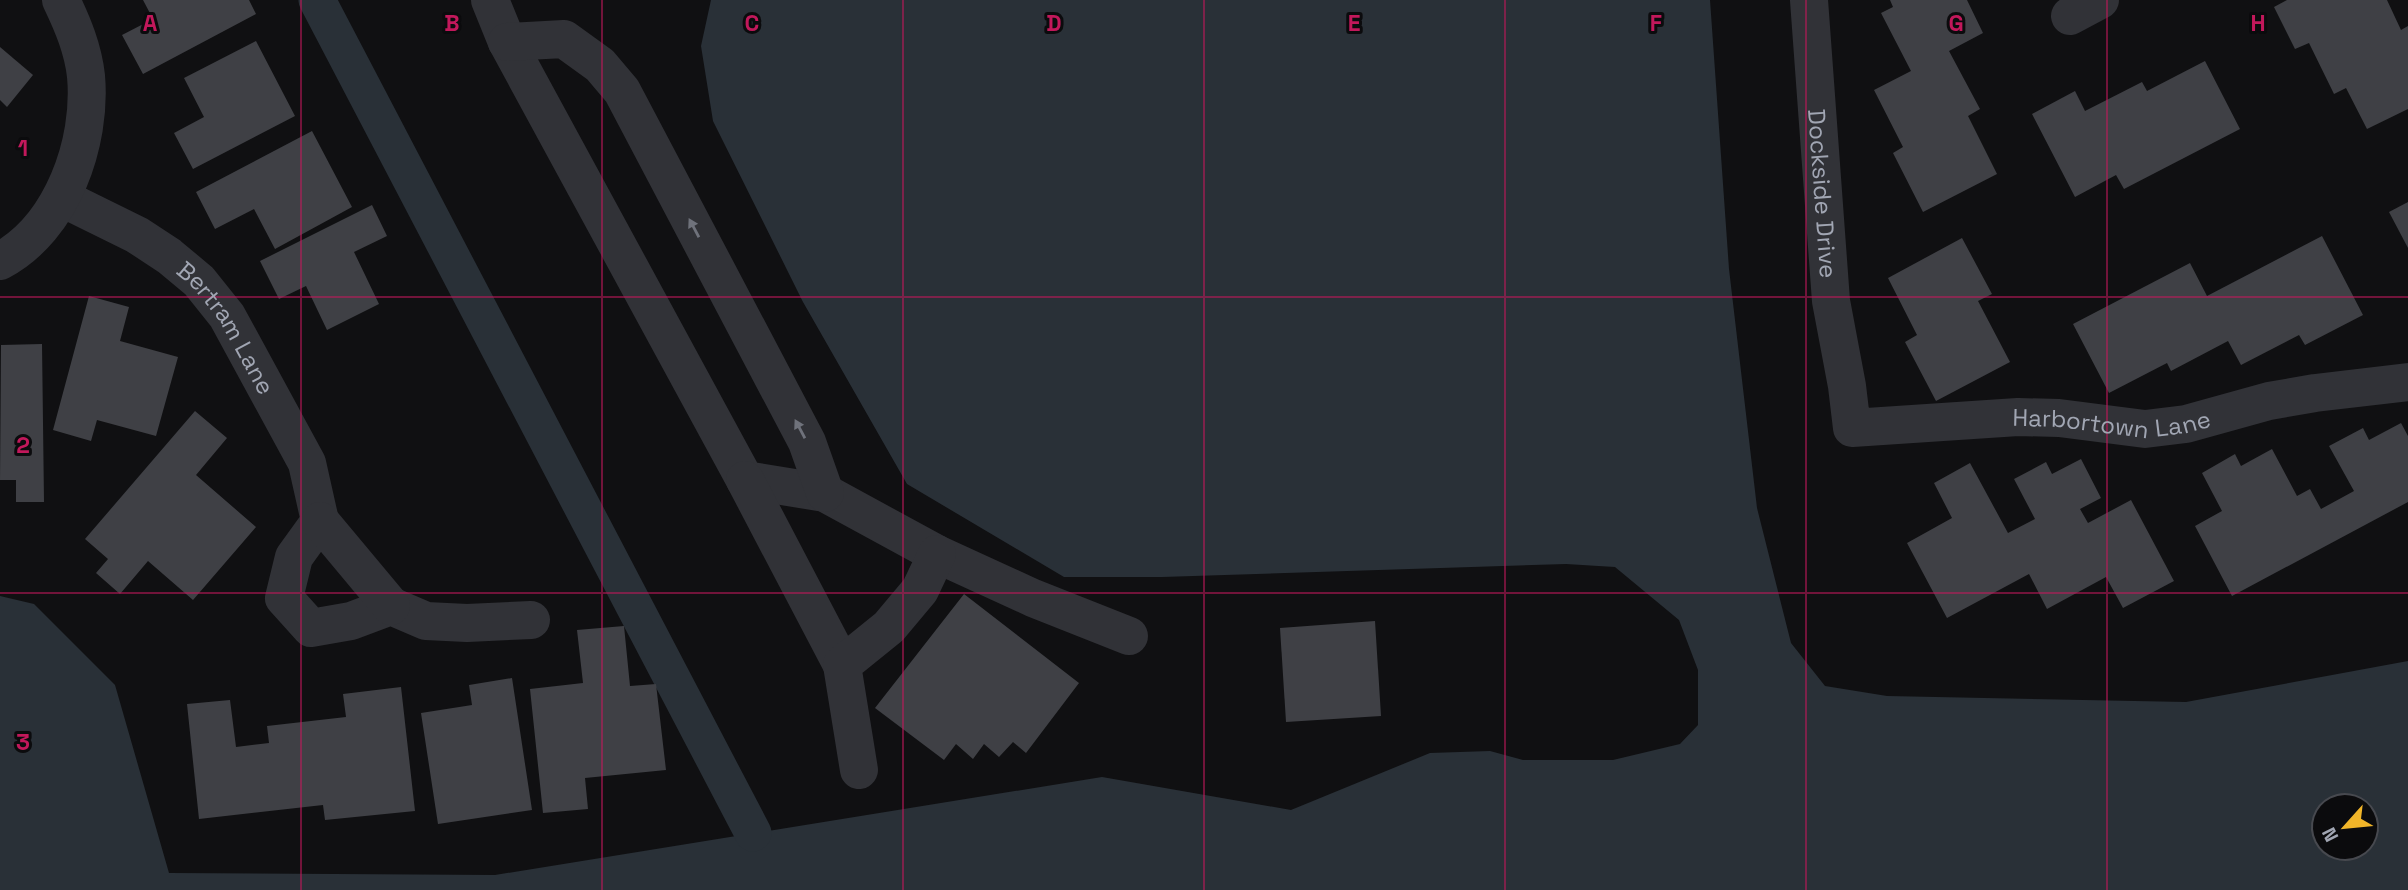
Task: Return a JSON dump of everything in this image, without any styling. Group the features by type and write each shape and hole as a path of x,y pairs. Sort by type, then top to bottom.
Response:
{"street":[{"path":"0,261 38,230 62,198 76,164 85,124 86,77 77,34 61,0"},
{"path":"490,0 507,42 745,480 842,665 859,770"},
{"name":"Dockside Drive","path":"1809,0 1831,301 1847,386"},
{"path":"507,42 564,39 600,65 622,91 807,442 825,493"},
{"name":"Bertram Lane","path":"62,198 136,235 169,256 199,281 227,316 307,463 320,521 391,606 426,621 467,624 531,620"},
{"name":"Harbortown Lane","path":"1847,386 1852,428 2018,417 2059,418 2145,429 2186,424 2269,401 2408,383"},
{"path":"745,480 825,493 937,554 1033,598 1129,636"},
{"path":"320,521 294,557 284,598 311,628 351,621 391,606"},
{"path":"842,665 889,627 920,590 937,554"}],"shaded area":[{"path":"711,0 1710,0 1729,269 1757,508 1791,643 1825,686 1887,696 2186,702 2408,661 2408,890 0,890 0,596 34,604 115,685 169,873 495,875 1102,777 1291,810 1430,753 1490,751 1523,760 1613,760 1680,744 1698,725 1698,670 1679,620 1615,567 1566,564 1162,577 1064,577 907,484 803,302 713,121 701,46"}],"building":[{"path":"143,0 249,0 256,14 143,74 122,35 153,19"},
{"path":"1890,0 1967,0 1983,33 1949,51 1980,109 1968,116 1997,174 1923,212 1893,153 1903,147 1874,90 1911,71 1881,13 1893,7"},
{"path":"2287,0 2387,0 2401,30 2408,26 2408,109 2367,129 2346,88 2334,94 2309,43 2295,49 2274,7"},
{"path":"256,41 295,116 193,169 174,133 204,117 184,78"},
{"path":"0,47 33,75 7,107 0,100"},
{"path":"2205,61 2240,129 2124,189 2116,175 2075,197 2032,114 2075,91 2085,111 2142,82 2147,91"},
{"path":"312,131 352,207 275,249 254,209 215,229 196,192"},
{"path":"2408,202 2408,248 2389,212"},
{"path":"372,205 387,236 354,252 379,304 327,330 306,286 279,299 260,261"},
{"path":"2322,236 2363,315 2305,345 2299,335 2241,365 2228,341 2171,371 2167,363 2109,393 2073,324 2190,263 2207,296"},
{"path":"1962,238 1992,294 1978,301 2010,362 1936,401 1905,342 1917,335 1888,278"},
{"path":"89,296 129,307 120,341 178,357 156,436 97,420 91,441 53,430"},
{"path":"42,344 44,502 16,502 16,480 0,480 1,345"},
{"path":"195,411 227,438 196,475 256,527 193,600 148,561 120,594 96,573 108,559 85,539"},
{"path":"2401,423 2408,436 2408,502 2232,596 2195,526 2222,511 2202,473 2235,454 2241,466 2272,449 2297,496 2310,489 2321,509 2354,491 2329,446 2363,428 2369,440"},
{"path":"2081,459 2101,498 2080,509 2088,523 2131,500 2174,581 2123,608 2106,577 2047,609 2029,574 1947,618 1907,543 1952,518 1934,483 1970,463 2008,533 2035,519 2014,479 2046,462 2052,474"},
{"path":"964,594 1079,683 1026,753 1013,742 999,757 984,744 973,759 956,744 944,760 875,708"},
{"path":"1375,621 1381,716 1286,722 1280,628"},
{"path":"624,626 630,686 656,684 666,770 585,778 588,809 543,813 530,689 583,683 577,630"},
{"path":"512,678 532,810 438,824 421,713 472,705 469,685"},
{"path":"401,687 415,811 325,820 323,805 199,819 187,704 230,700 236,747 269,743 267,726 346,717 343,694"}],"waterway":[{"path":"317,0 753,833"}]}
